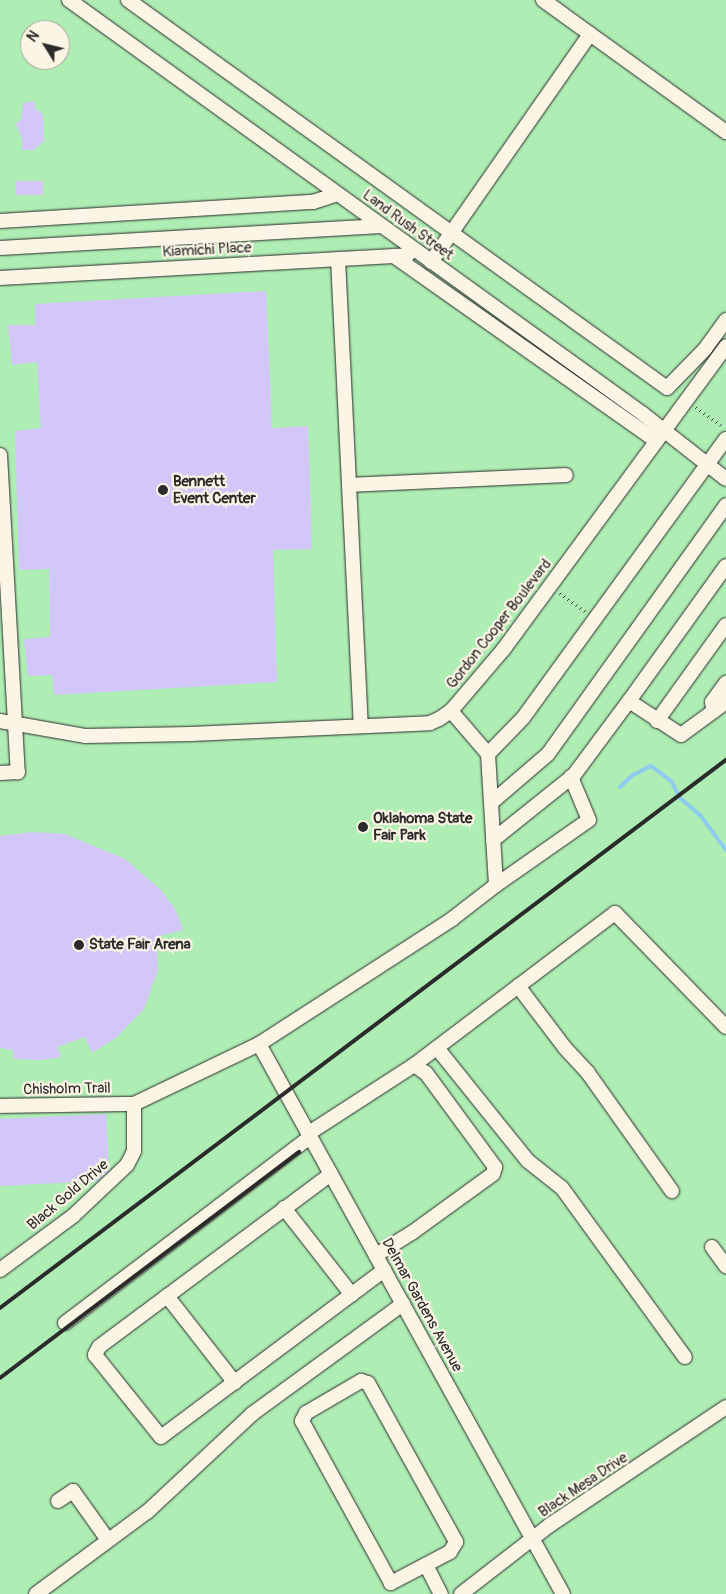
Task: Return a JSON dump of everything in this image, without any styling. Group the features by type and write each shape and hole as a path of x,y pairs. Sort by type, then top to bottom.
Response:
{"street":[{"name":"Land Rush Street","path":"69,0 414,249 660,436 726,479"},
{"path":"128,0 451,235 667,388 705,349 726,320"},
{"path":"543,0 726,132"},
{"path":"431,262 590,34"},
{"path":"0,221 313,202 337,194"},
{"name":"Kiamichi Place","path":"0,248 381,226"},
{"name":"Kiamichi Place","path":"0,278 394,256 407,255 414,249"},
{"path":"394,256 660,436"},
{"path":"338,259 361,725"},
{"name":"Gordon Cooper Boulevard","path":"0,720 85,736 191,734 430,723 451,711 503,650 726,346"},
{"path":"488,754 523,718 726,439"},
{"path":"0,455 18,772 0,773"},
{"path":"349,485 566,475"},
{"path":"491,803 548,754 726,505"},
{"path":"493,840 571,777 629,701 726,566"},
{"path":"657,721 726,625"},
{"path":"714,711 712,702 726,683"},
{"path":"629,701 681,735 726,702"},
{"path":"451,711 488,754 496,885"},
{"path":"134,1104 246,1050 262,1050 452,919 496,885 590,820 571,777"},
{"path":"65,1323 310,1135 414,1065 615,913 726,1027"},
{"path":"518,986 565,1048 588,1073 672,1191"},
{"path":"437,1048 528,1161 562,1188 685,1357"},
{"name":"Delmar Gardens Avenue","path":"262,1050 563,1594"},
{"path":"376,1255 413,1232 496,1171 426,1073 414,1065"},
{"name":"Chisholm Trail","path":"0,1106 134,1104"},
{"name":"Black Gold Drive","path":"0,1270 86,1205 127,1165 134,1151 134,1104"},
{"path":"331,1174 99,1347 95,1355 156,1433 165,1435 384,1270"},
{"path":"284,1208 352,1295"},
{"path":"712,1247 726,1266"},
{"path":"167,1296 234,1383"},
{"path":"36,1594 185,1479 252,1414 403,1304"},
{"path":"361,1381 368,1383 456,1542 450,1552 426,1565 394,1582 387,1581 302,1421 306,1413 361,1381"},
{"name":"Black Mesa Drive","path":"461,1594 533,1539 726,1407"},
{"path":"58,1501 73,1492 108,1540"},
{"path":"426,1565 441,1594"}],"path":[{"path":"686,400 726,429"},
{"path":"550,586 596,619"}],"green space":[{"name":"Oklahoma State Fair Park","path":"0,0 726,0 726,1594 0,1594"}],"building":[{"path":"34,101 35,108 43,114 44,141 34,150 22,150 22,139 16,124 21,119 23,103"},
{"path":"16,181 43,181 43,195 16,195"},
{"name":"Bennett Event Center","path":"266,291 272,428 308,426 312,549 273,550 277,682 54,695 52,675 28,676 24,639 50,637 49,569 19,570 15,431 41,428 37,362 12,365 8,325 35,325 35,304"},
{"name":"State Fair Arena","path":"31,832 65,834 125,859 162,891 176,911 183,930 156,937 158,970 144,1009 117,1037 92,1053 85,1037 57,1047 61,1057 42,1060 13,1059 13,1050 0,1048 0,836"},
{"path":"106,1114 109,1170 97,1181 0,1186 0,1119"}],"waterway":[{"path":"620,787 633,775 651,766 672,782 679,797 700,815 726,850"}],"railway":[{"path":"0,1308 726,760"},
{"path":"0,1378 299,1152"}],"place":[{"name":"Bennett Event Center","path":"163,490"},
{"name":"Oklahoma State Fair Park","path":"363,827"},
{"name":"State Fair Arena","path":"79,945"}]}
